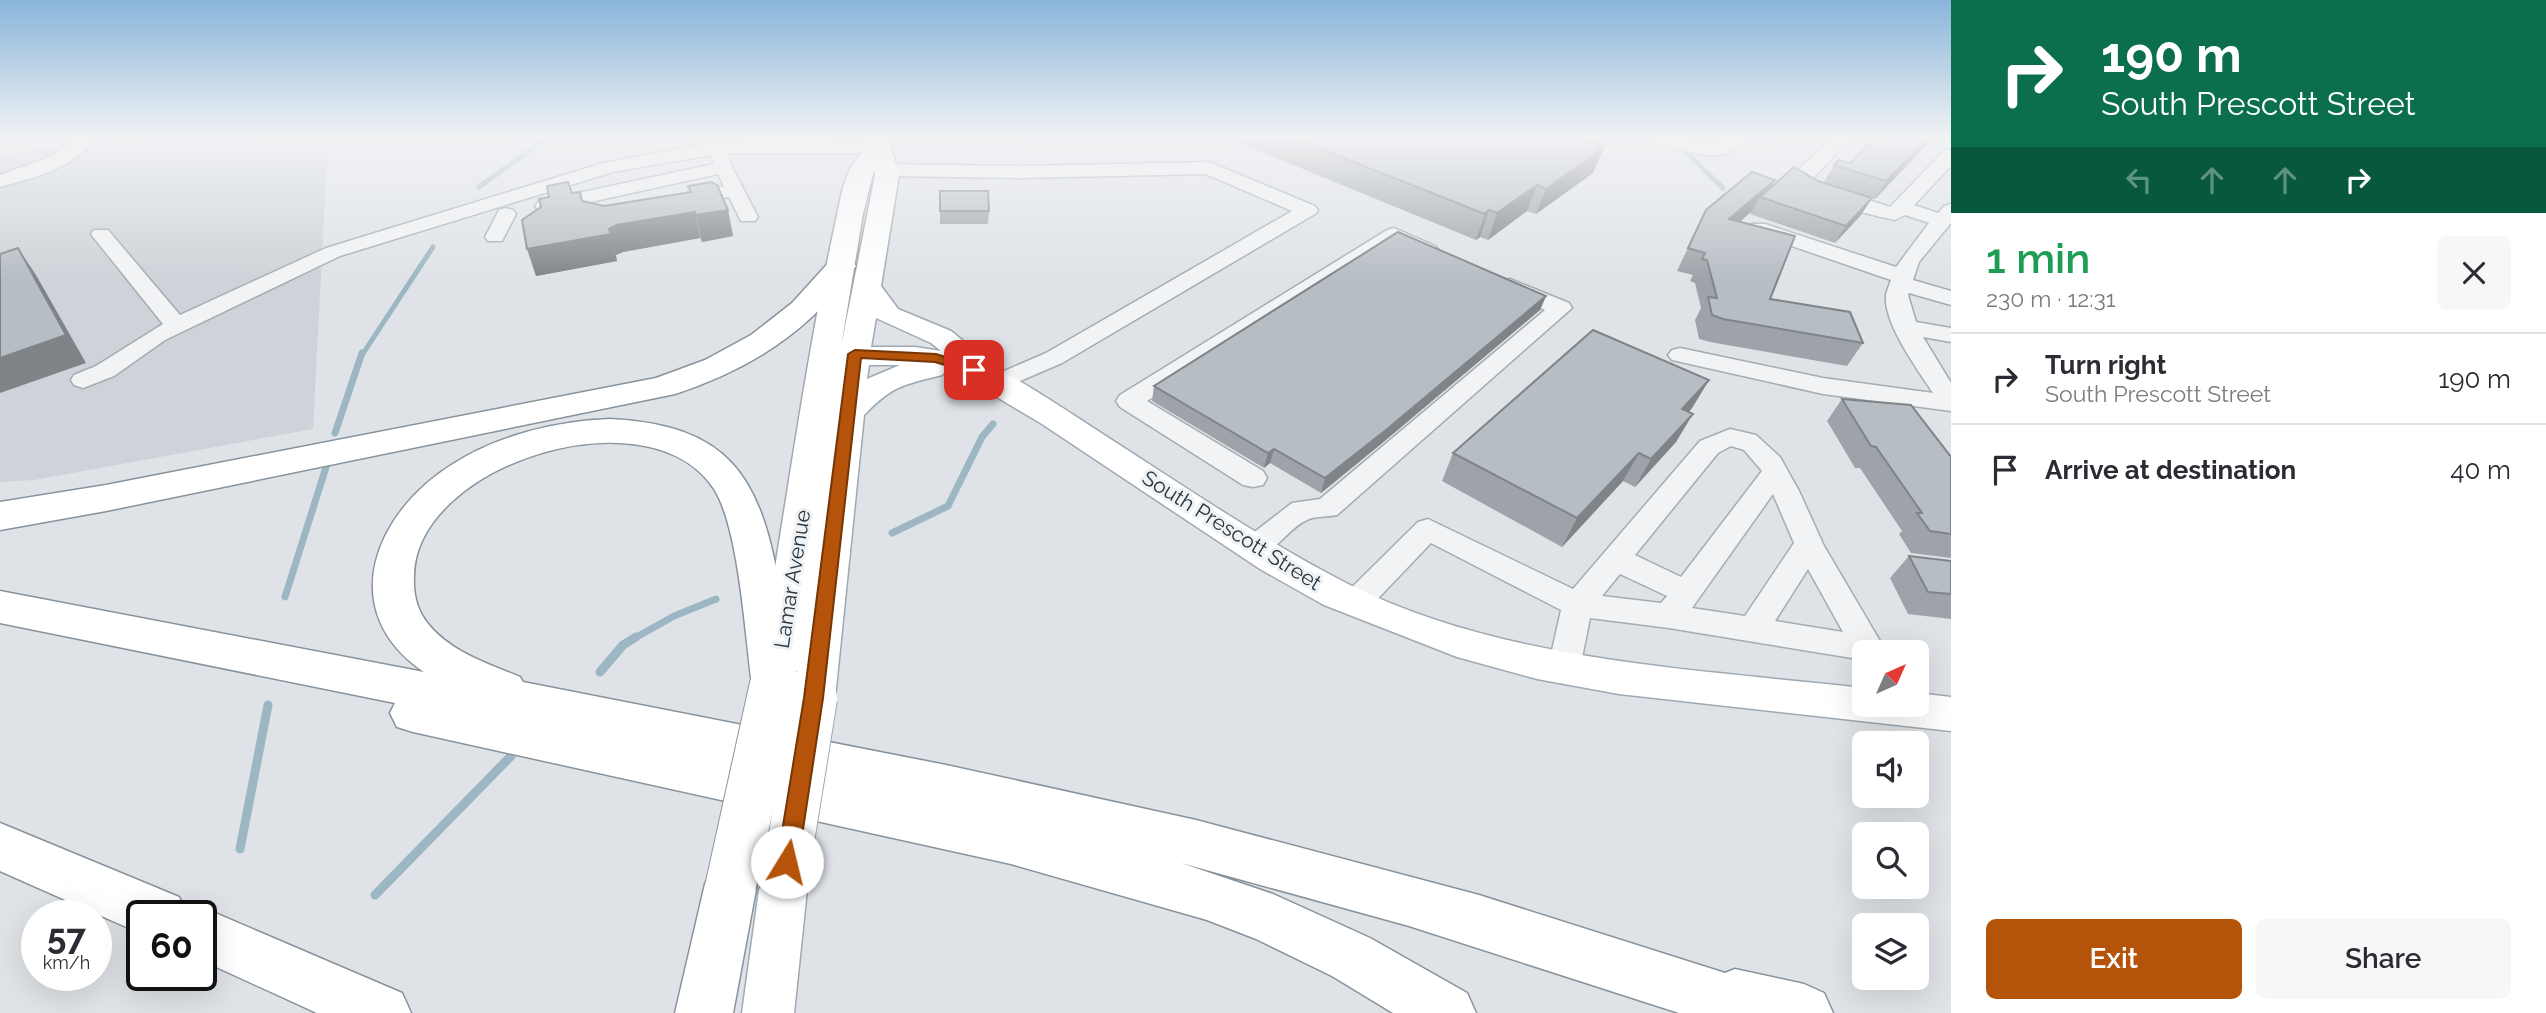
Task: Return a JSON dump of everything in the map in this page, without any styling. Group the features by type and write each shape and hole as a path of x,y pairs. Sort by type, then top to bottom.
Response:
{"highway":[{"path":"0,516 106,499 663,387 716,369 770,340 807,306 854,276"},
{"path":"528,701 451,667 420,643 402,620 395,601 391,584 393,564 402,540 418,515 465,474 488,461 541,442 598,430 628,431 654,436 677,445 715,467 726,479 751,536 794,692"},
{"path":"0,607 458,697 528,701 937,785 1193,843 1440,911 1674,982 1758,1013"},
{"path":"0,623 176,666 378,705 1012,841 1121,870 1208,895 1273,920 1351,957 1447,1013"},
{"name":"Lamar Avenue","path":"704,1010 731,884 794,692"},
{"path":"0,846 126,900"},
{"path":"217,940 382,1013"},
{"path":"1674,982 1804,1013"}],"main road":[{"name":"Lamar Avenue","path":"768,1013 783,890 801,530 840,355 854,276 884,185"},
{"path":"854,276 888,315 941,337 998,383"},
{"name":"Lamar Avenue","path":"794,692 848,412 840,355"},
{"name":"South Prescott Street","path":"840,355 936,358 974,370 1294,571 1356,602 1471,646 1619,678 1852,703"},
{"path":"848,412 866,393 884,381 918,369 941,368 998,383"},
{"name":"South Prescott Street","path":"1929,711 1951,714"}],"street":[{"path":"495,237 508,209 566,185"},
{"path":"576,209 618,201 667,185"},
{"path":"733,185 748,217"},
{"path":"998,383 1054,358 1308,210 1250,185"},
{"path":"1804,185 1895,214 1922,185"},
{"path":"661,204 735,190"},
{"path":"83,380 105,371 176,325 318,258 385,234 508,209 618,201"},
{"path":"1901,207 1948,214"},
{"path":"508,209 530,218 555,213"},
{"path":"1948,214 1909,261 1897,295 1916,349 1948,393"},
{"path":"1758,228 1951,298"},
{"path":"101,234 176,325"},
{"path":"1253,478 1129,401 1394,234 1453,261"},
{"path":"1254,548 1302,510 1327,508 1561,308 1489,277"},
{"path":"1908,328 1951,335"},
{"path":"1680,355 1823,386 1948,393"},
{"path":"1564,668 1577,604 1709,447 1723,438 1743,439 1754,444 1774,472 1809,544 1863,640"},
{"path":"1677,604 1774,472"},
{"path":"1356,602 1428,529 1577,604 1677,604"},
{"path":"1753,629 1809,544"},
{"path":"1614,558 1677,604 1753,629 1852,647"}],"shaded area":[{"path":"0,185 326,185 313,429 34,480 0,482"}],"building":[{"path":"569,185 572,193 580,192 582,201 604,206 691,192 688,186 717,185 728,210 696,215 695,212 617,225 609,229 611,234 527,249 522,220 541,207 539,199 549,197 547,186"},
{"path":"1412,185 1537,185 1497,213 1489,210 1485,214"},
{"path":"1736,185 1769,185 1729,219 1795,236 1770,299 1850,312 1863,343 1712,315 1708,297 1717,298 1707,260 1702,259 1705,253 1688,248 1706,210"},
{"path":"1773,185 1832,185 1872,198 1846,226 1760,197"},
{"path":"940,191 988,191 989,211 940,211"},
{"path":"1398,232 1546,296 1325,478 1274,449 1268,453 1154,386"},
{"path":"18,248 66,335 0,358 0,254"},
{"path":"1593,330 1709,380 1682,409 1693,414 1651,459 1639,453 1577,518 1453,453"},
{"path":"1842,399 1911,405 1951,457 1951,534 1930,531 1917,513 1922,513 1876,447 1871,446"},
{"path":"1909,556 1951,561 1951,594 1928,592"}],"waterway":[{"path":"362,355 433,247"},
{"path":"335,433 362,353"},
{"path":"892,533 948,506 982,437 993,424"},
{"path":"285,597 327,464"},
{"path":"633,639 674,616 716,599"},
{"path":"600,672 623,645 636,637"},
{"path":"240,849 268,705"},
{"path":"375,895 511,756"}],"route":[{"path":"787,862 814,698 855,354 936,358 974,370"}]}
